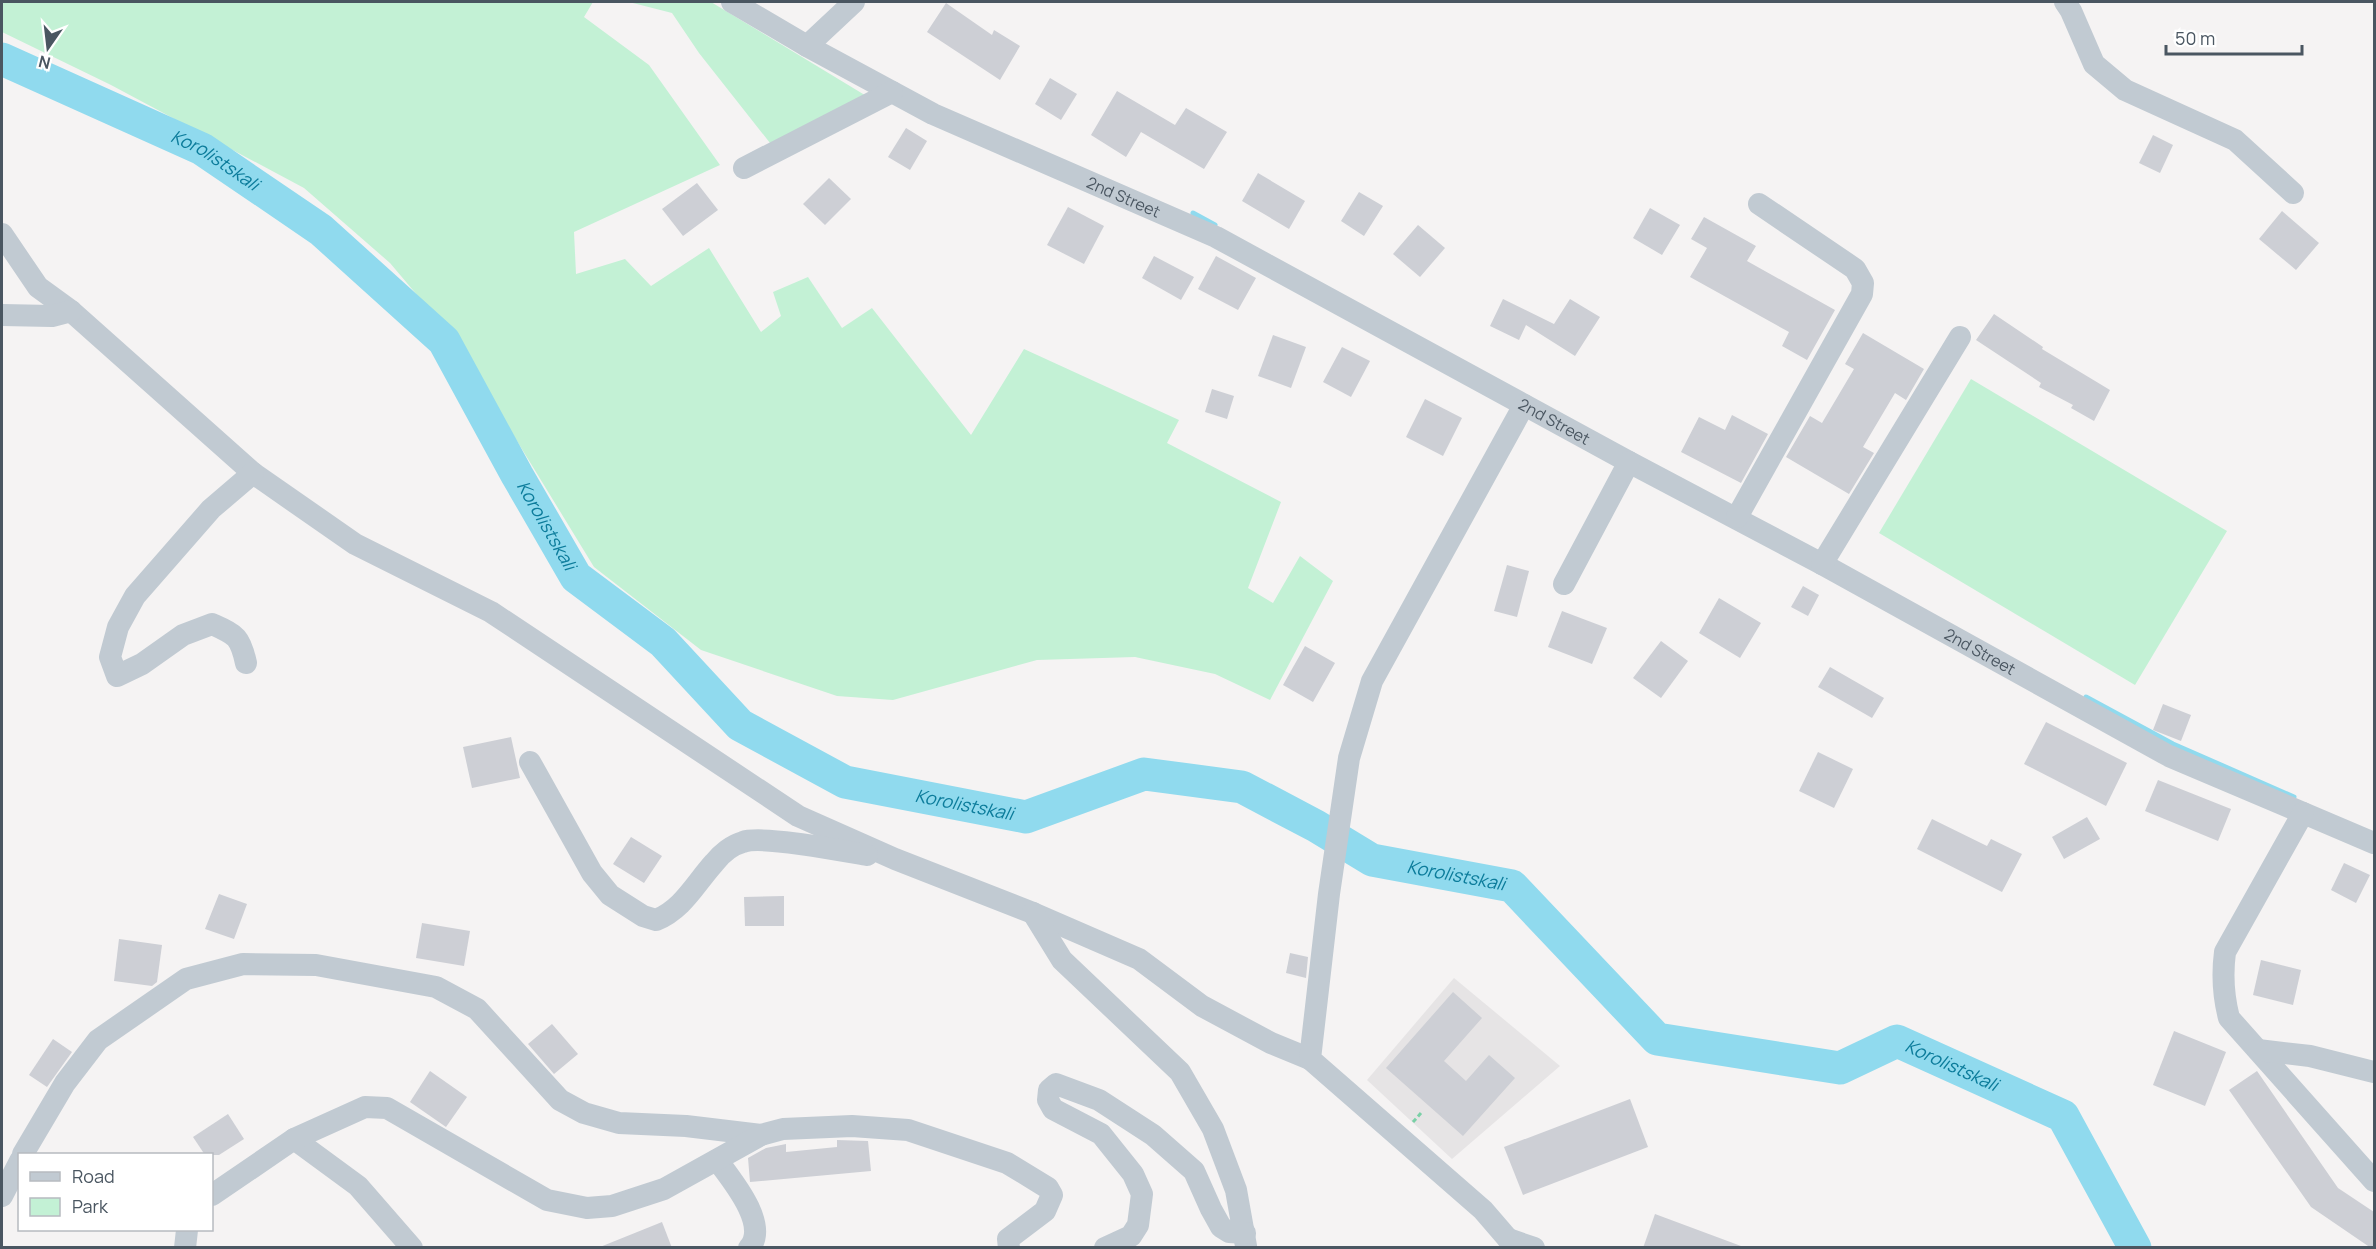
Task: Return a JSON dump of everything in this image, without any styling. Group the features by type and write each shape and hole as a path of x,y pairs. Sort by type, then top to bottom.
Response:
{"street":[{"name":"2nd Street","path":"732,2 807,46 933,114 1216,237 1629,462 1822,564 2169,756 2374,843"},
{"path":"807,46 854,2"},
{"path":"2066,2 2094,64 2125,90 2235,140 2293,193"},
{"path":"744,168 892,92"},
{"path":"1737,518 1862,294 1863,283 1860,274 1855,269 1759,204"},
{"path":"2,234 38,287 71,311 253,473 355,544 491,612 798,816 895,859 1033,913 1139,959 1202,1006 1271,1043 1310,1059 1483,1210 1510,1243 1534,1248"},
{"path":"2,315 52,316 71,311"},
{"path":"1822,564 1960,337"},
{"path":"1310,1059 1329,894 1349,758 1372,681 1524,405"},
{"path":"1564,584 1629,462"},
{"path":"246,663 241,642 233,634 212,624 183,635 142,664 117,676 110,657 118,627 135,596 211,509 253,473"},
{"path":"530,762 592,873 610,895 643,916 656,920 667,916 692,893 714,862 731,848 746,840 895,859"},
{"path":"2303,813 2225,952 2222,975 2225,1004 2229,1018 2374,1181"},
{"path":"1033,913 1062,960 1180,1072 1213,1129 1236,1190 1246,1240"},
{"path":"24,1153 65,1083 98,1040 186,979 243,964 316,965 435,987 477,1009 560,1100 584,1113 619,1123 686,1126 761,1136"},
{"path":"2258,1050 2310,1056 2374,1072"},
{"path":"1104,1248 1131,1236 1138,1225 1142,1194 1133,1174 1101,1134 1053,1109 1048,1100 1049,1090 1056,1084 1099,1100 1153,1135 1194,1171 1210,1209 1221,1227 1246,1240"},
{"path":"213,1194 294,1139 365,1107 387,1108 547,1200 587,1208 612,1206 663,1189 761,1136 783,1129 852,1126 908,1130 1007,1163 1048,1188 1052,1195 1045,1211 1008,1239 1009,1248"},
{"path":"294,1139 358,1186 412,1248"},
{"path":"717,1160 745,1199 756,1228 755,1242 749,1248"},
{"path":"2,1196 18,1165"},
{"path":"185,1248 187,1231"}],"shaded area":[{"path":"1454,978 1560,1066 1452,1159 1367,1080"}],"green space":[{"path":"2,2 593,2 584,17 649,65 720,165 574,232 576,274 625,259 651,286 709,248 761,332 781,316 773,292 808,277 842,328 872,308 971,435 1024,349 1179,420 1167,443 1281,502 1248,588 1273,603 1300,556 1333,581 1270,700 1215,674 1135,657 1037,660 893,700 837,696 701,650 594,567 456,341 390,263 304,188 111,85 2,32"},
{"path":"629,2 711,2 868,97 770,143 699,53 672,13"},
{"path":"1971,379 2227,531 2135,685 1879,533"}],"building":[{"path":"946,3 992,35 994,30 1020,46 1000,80 927,32"},
{"path":"1050,78 1077,94 1061,120 1035,104"},
{"path":"1117,91 1175,125 1186,108 1227,132 1204,169 1141,132 1126,157 1091,135"},
{"path":"906,128 927,141 910,170 888,157"},
{"path":"2153,135 2173,145 2160,173 2139,163"},
{"path":"1258,173 1305,201 1289,229 1242,201"},
{"path":"829,178 851,199 825,225 803,204"},
{"path":"697,183 718,210 683,236 662,209"},
{"path":"1359,192 1383,206 1364,236 1341,221"},
{"path":"1068,207 1104,226 1084,264 1047,245"},
{"path":"1650,208 1680,225 1662,255 1633,238"},
{"path":"2282,211 2319,243 2296,270 2259,239"},
{"path":"1704,217 1756,246 1747,261 1835,310 1807,360 1782,346 1789,332 1690,277 1707,248 1691,239"},
{"path":"1418,225 1445,248 1420,277 1393,254"},
{"path":"1154,256 1194,277 1181,300 1142,278"},
{"path":"1216,256 1256,278 1238,310 1198,289"},
{"path":"1503,299 1554,324 1570,299 1600,317 1575,356 1526,325 1519,340 1490,326"},
{"path":"1994,314 2043,347 2042,349 2110,390 2094,421 2071,408 2073,405 2039,387 2041,383 1976,340"},
{"path":"1863,333 1924,369 1906,400 1895,393 1863,447 1874,453 1849,494 1786,457 1810,416 1822,423 1854,369 1845,364"},
{"path":"1273,335 1306,347 1291,388 1258,376"},
{"path":"1342,347 1370,361 1351,397 1323,382"},
{"path":"1212,389 1234,396 1227,419 1205,412"},
{"path":"1425,399 1462,418 1443,456 1406,437"},
{"path":"1732,415 1768,434 1741,483 1681,452 1699,417 1725,430"},
{"path":"1507,565 1529,571 1517,617 1494,611"},
{"path":"1803,586 1819,595 1808,616 1791,607"},
{"path":"1719,598 1761,623 1740,658 1699,633"},
{"path":"1562,611 1607,628 1592,664 1548,647"},
{"path":"1661,641 1688,661 1661,698 1633,678"},
{"path":"1305,646 1335,663 1313,702 1283,685"},
{"path":"1830,667 1884,698 1872,718 1818,687"},
{"path":"2163,704 2191,715 2181,741 2153,730"},
{"path":"2046,722 2127,763 2106,806 2024,764"},
{"path":"511,737 520,778 472,788 463,747"},
{"path":"1818,752 1853,769 1834,808 1799,791"},
{"path":"2158,780 2231,809 2218,841 2145,811"},
{"path":"2087,817 2100,839 2064,859 2052,837"},
{"path":"1932,819 1987,846 1991,839 2022,854 2002,892 1917,849"},
{"path":"631,837 662,856 644,883 613,864"},
{"path":"2344,863 2370,875 2356,903 2331,890"},
{"path":"219,894 247,904 234,939 205,929"},
{"path":"784,896 784,926 745,926 744,897"},
{"path":"422,923 470,931 464,966 416,958"},
{"path":"119,939 162,945 157,982 152,986 114,981"},
{"path":"1290,953 1308,957 1306,978 1286,973"},
{"path":"2261,960 2301,970 2293,1005 2253,995"},
{"path":"1453,992 1482,1018 1444,1061 1466,1081 1489,1055 1515,1078 1463,1136 1386,1068"},
{"path":"552,1024 578,1054 554,1074 528,1044"},
{"path":"2174,1031 2226,1052 2205,1106 2153,1085"},
{"path":"53,1039 72,1052 47,1087 29,1075"},
{"path":"430,1071 467,1097 446,1127 410,1102"},
{"path":"2257,1071 2338,1188 2374,1212 2374,1248 2311,1207 2229,1090"},
{"path":"1630,1099 1648,1147 1523,1195 1504,1147"},
{"path":"228,1114 244,1139 219,1155 213,1155 213,1153 204,1153 193,1137"},
{"path":"837,1140 868,1141 871,1171 750,1182 748,1158 766,1148 786,1144 786,1152 837,1147"},
{"path":"1655,1214 1741,1246 1741,1248 1643,1248"},
{"path":"662,1222 672,1248 600,1248 600,1247"}],"waterway":[{"name":"Korolistskali","path":"2,59 202,149 321,230 444,341 576,577 663,642 740,725 845,782 1026,817 1144,774 1242,787 1316,826 1372,860 1512,886 1657,1039 1840,1068 1897,1041 2063,1116 2135,1248"},
{"path":"1193,213 1215,225"},
{"path":"2086,697 2173,744 2294,797"}]}
